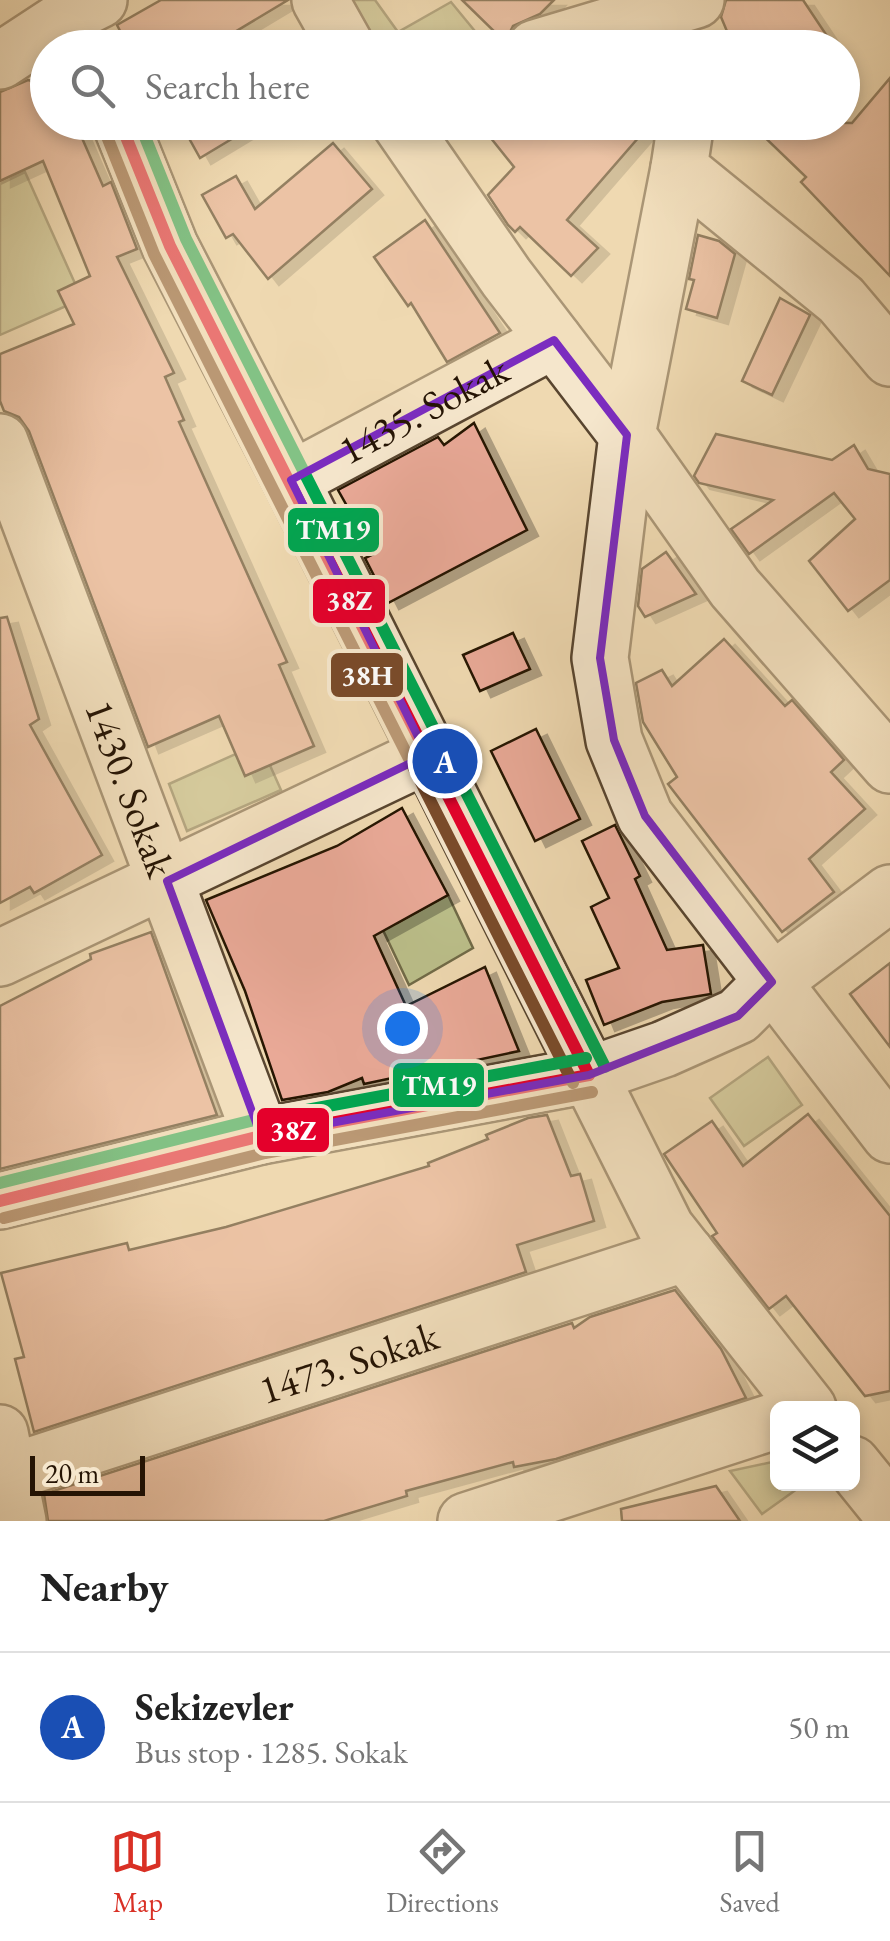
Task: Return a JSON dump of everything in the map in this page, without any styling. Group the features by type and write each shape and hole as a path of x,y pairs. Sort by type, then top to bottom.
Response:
{"street":[{"path":"320,0 337,30"},
{"path":"597,30 700,0 698,30"},
{"path":"56,30 83,15"},
{"path":"0,61 30,44"},
{"path":"127,140 170,246 666,1228 802,1401"},
{"path":"414,140 506,277 628,435 735,588 890,765"},
{"path":"682,145 840,300 890,358"},
{"path":"682,145 628,435 600,658 614,740 645,816 890,1135"},
{"name":"1435. Sokak","path":"291,480 554,340"},
{"name":"1430. Sokak","path":"0,442 261,1136"},
{"path":"0,958 427,755"},
{"path":"0,1200 261,1136 589,1074 664,1049 738,1016 772,982 890,893"},
{"name":"1473. Sokak","path":"9,1475 686,1253"},
{"path":"466,1521 770,1423"},
{"path":"860,1474 890,1511"}],"highlighted area":[{"path":"554,340 627,435 600,658 614,740 645,816 772,982 738,1016 589,1075 261,1136 167,881 427,755 291,480"}],"green space":[{"path":"336,0 375,0 397,30 356,30"},
{"path":"451,2 474,30 402,30"},
{"path":"25,172 82,299 0,335 0,184"},
{"path":"260,743 281,790 187,831 169,784"},
{"path":"448,895 473,948 409,985 373,909 397,923"},
{"path":"768,1057 802,1105 744,1146 710,1098"},
{"path":"770,1462 770,1491 794,1491 762,1514 730,1471"}],"building":[{"path":"161,0 288,0 238,30 120,30 117,25"},
{"path":"462,0 554,0 540,14 511,30 493,30"},
{"path":"726,0 803,0 823,30 726,30 721,17"},
{"path":"890,78 890,276 801,182 806,177 768,140 860,140 860,114"},
{"path":"30,80 30,140 83,140 103,186 111,182 137,249 117,257 174,373 165,377 184,420 179,422 287,662 279,665 314,746 245,776 219,716 148,747 29,431 19,417 4,411 0,401 0,354 74,324 58,291 90,276 43,161 0,181 0,92"},
{"path":"190,140 230,140 200,158"},
{"path":"492,140 636,140 567,220 598,248 571,276 520,227 515,232 488,195 514,167"},
{"path":"333,143 372,189 268,279 233,234 226,238 202,195 236,176 255,209"},
{"path":"425,220 500,333 447,362 411,303 408,306 374,257"},
{"path":"698,235 719,241 735,254 717,318 686,309 694,280 689,279"},
{"path":"780,298 810,315 772,395 742,381"},
{"path":"474,423 527,530 388,603 365,558 374,554 338,490 438,437 444,445"},
{"path":"716,434 832,460 854,445 868,469 890,474 890,580 848,611 809,561 855,519 834,493 749,554 731,529 773,500 699,483 694,476"},
{"path":"666,552 696,594 645,617 638,606 642,569"},
{"path":"7,617 39,719 30,725 102,855 34,893 30,887 0,903 0,618"},
{"path":"513,633 530,669 480,691 463,655"},
{"path":"724,639 785,706 792,700 844,760 831,772 865,809 809,859 834,892 782,932 668,784 677,777 643,722 636,683 662,670 672,686"},
{"path":"536,729 580,819 535,841 491,751"},
{"path":"402,808 448,895 374,936 406,1006 485,967 519,1051 364,1084 362,1078 328,1092 282,1100 245,991 206,900 337,846"},
{"path":"615,825 640,876 635,879 667,950 703,945 711,994 662,1002 604,1025 586,980 619,968 591,907 609,898 582,841"},
{"path":"151,932 217,1115 0,1169 0,1006 91,959 90,954"},
{"path":"890,963 890,1047 850,994"},
{"path":"808,1114 890,1216 890,1391 865,1396 786,1296 769,1309 712,1236 717,1233 664,1154 712,1121 743,1166"},
{"path":"547,1115 571,1176 580,1174 594,1221 517,1245 526,1272 34,1432 15,1359 24,1357 1,1273 127,1243 129,1250 226,1227 429,1166 428,1163 488,1139 486,1135 528,1118"},
{"path":"675,1290 721,1349 746,1398 556,1459 514,1467 513,1462 406,1491 407,1496 324,1521 48,1521 44,1494 572,1323 574,1328 590,1317"},
{"path":"716,1486 740,1521 622,1521 621,1509"}],"transit line":[{"name":"38H","path":"108,140 154,254 573,1083"},
{"name":"38Z","path":"127,140 170,246 589,1075"},
{"name":"TM19","path":"146,140 186,239 605,1067"},
{"name":"TM19","path":"0,1183 258,1119 586,1058"},
{"name":"38Z","path":"0,1201 261,1136 589,1075"},
{"name":"38H","path":"4,1218 265,1153 592,1092"}],"place":[{"name":"Sekizevler","path":"445,761"}]}
